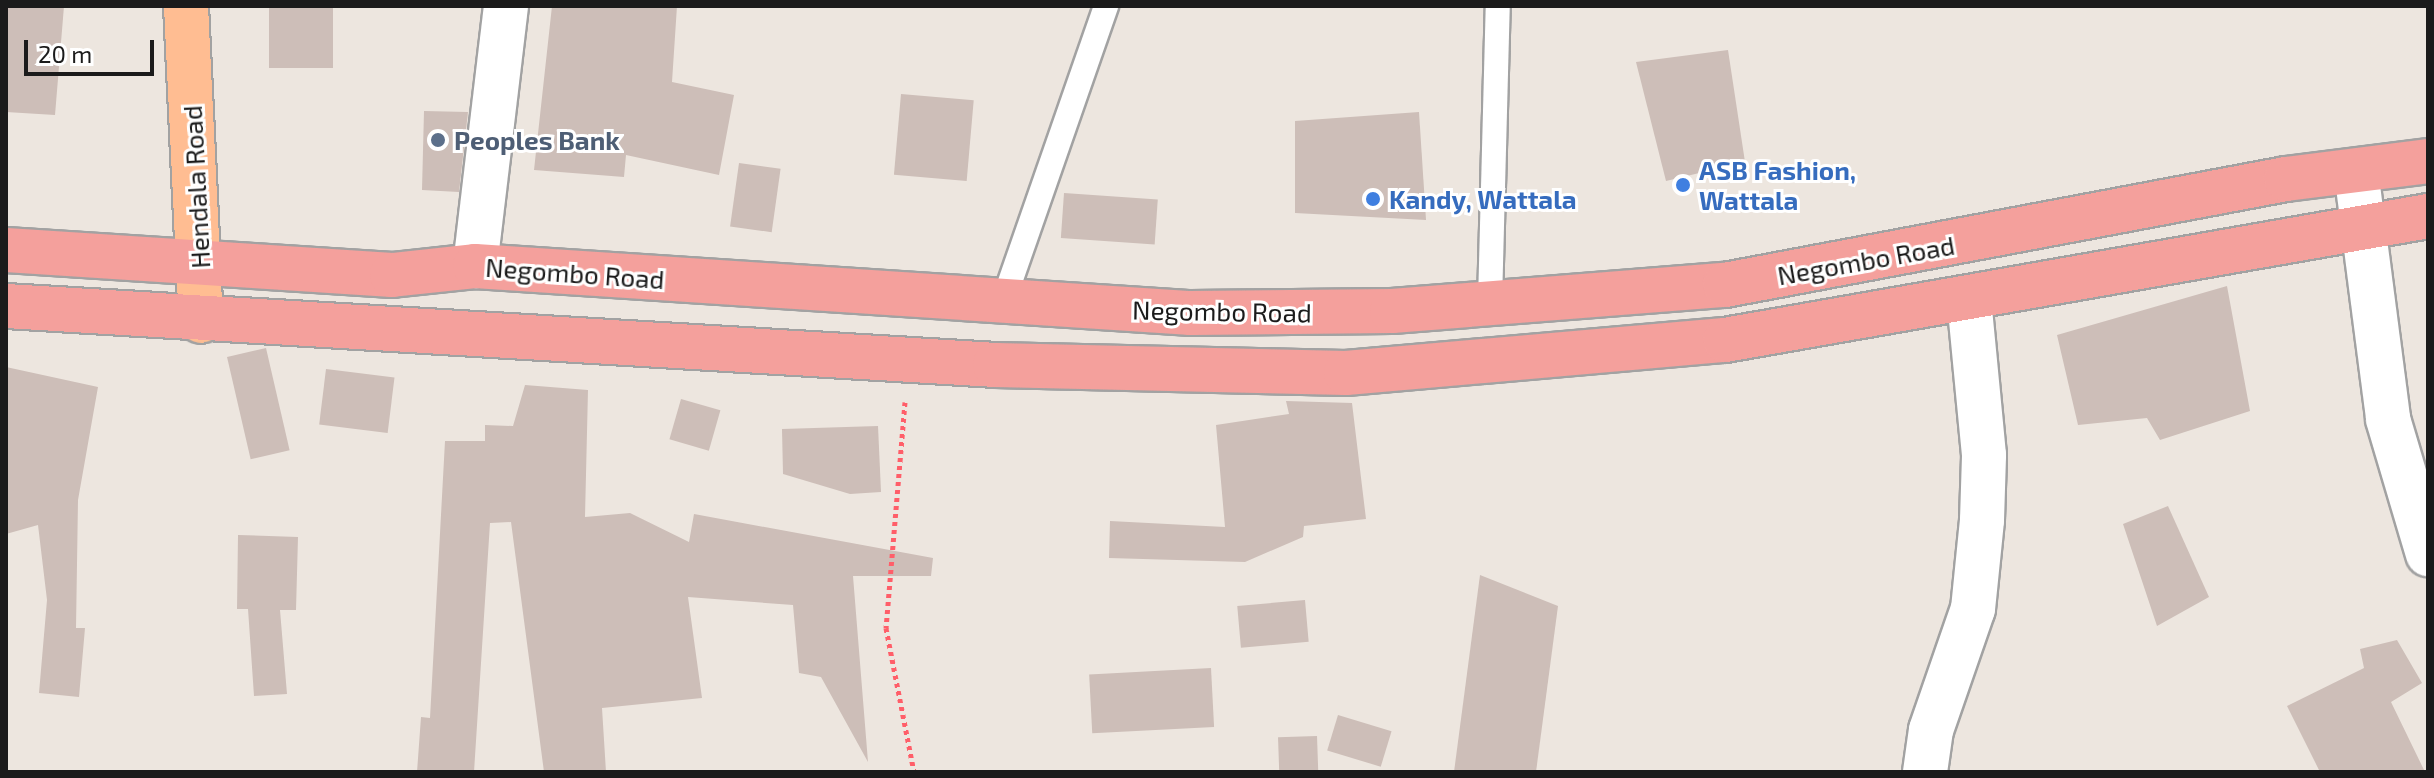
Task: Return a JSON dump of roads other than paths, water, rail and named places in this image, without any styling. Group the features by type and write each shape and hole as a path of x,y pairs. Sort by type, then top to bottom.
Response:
{"highway":[{"name":"Negombo Road","path":"6,250 392,275 475,266 1002,305 1191,313 1490,302 1725,285 2356,171 2428,161"},
{"path":"6,306 201,321 1170,372 1361,372 1725,340 2428,216"}],"main road":[{"name":"Hendala Road","path":"186,6 201,321"}],"street":[{"path":"475,266 506,6"},
{"path":"2356,171 2369,226 2388,419 2428,554"},
{"path":"1925,772 1931,730 1973,609 1982,520 1984,455 1969,299"}],"lane":[{"path":"1002,305 1106,6"},
{"path":"1490,302 1498,6"}],"place":[{"name":"Peoples Bank","path":"438,140"},
{"name":"ASB Fashion, Wattala","path":"1683,185"},
{"name":"Kandy, Wattala","path":"1373,199"}]}
